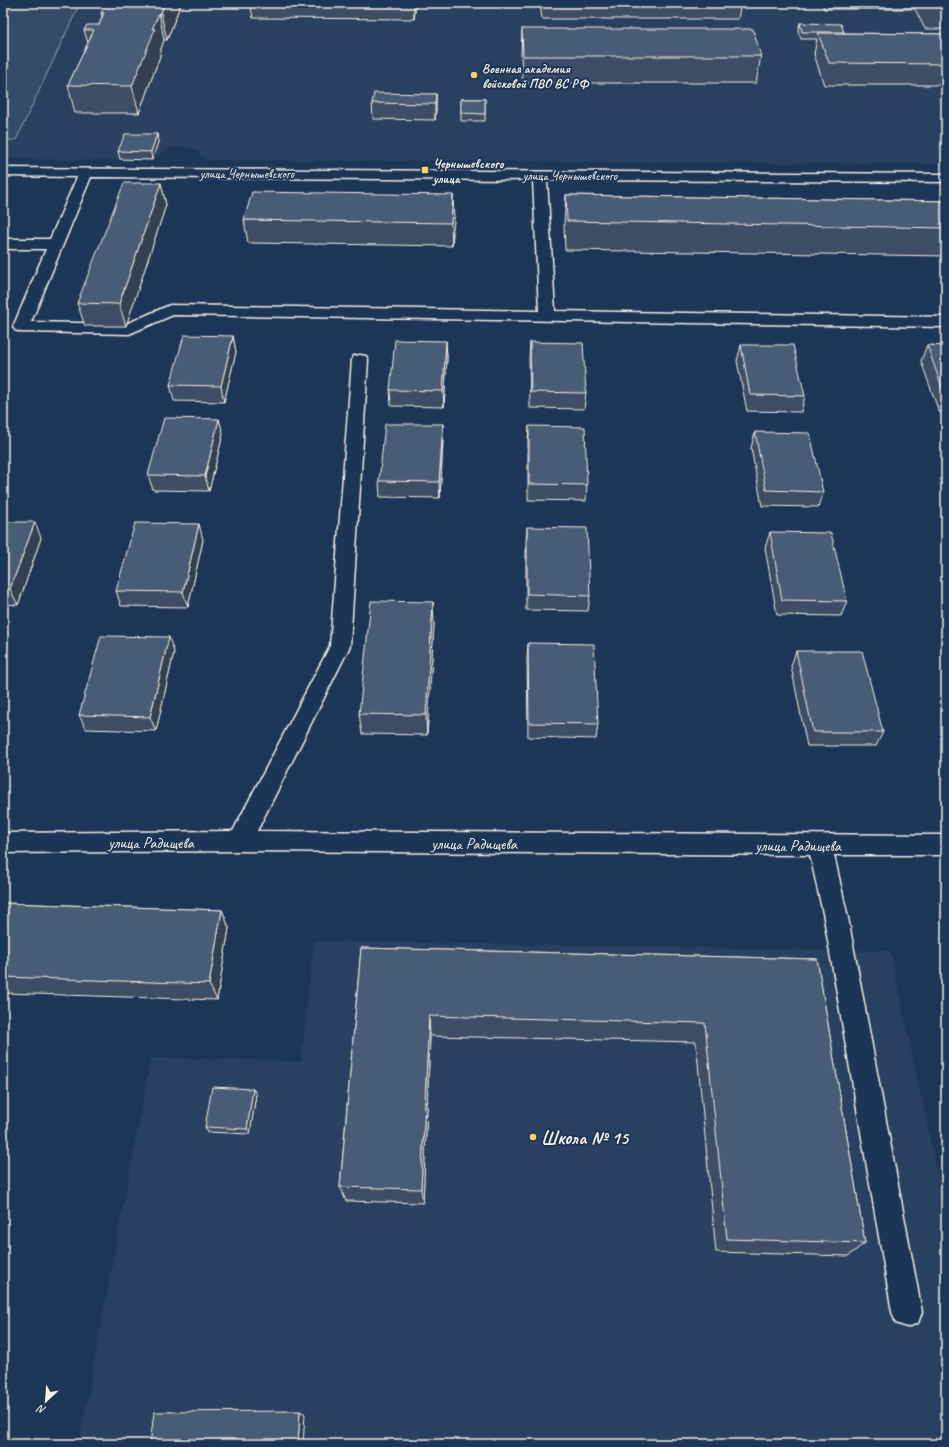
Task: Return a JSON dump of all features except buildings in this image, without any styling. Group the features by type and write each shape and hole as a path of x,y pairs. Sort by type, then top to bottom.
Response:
{"street":[{"name":"улица Чернышевского","path":"3,172 946,178"},
{"path":"86,172 20,327 129,328 170,310 946,322"},
{"path":"540,175 547,316"},
{"path":"3,244 56,244"},
{"path":"240,841 340,646 360,360"},
{"name":"улица Радищева","path":"3,843 240,841 946,845"},
{"path":"820,845 831,895 907,1312"}],"shaded area":[{"name":"Военная академия войсковой ПВО ВС РФ","path":"3,3 946,3 946,164 206,160 193,148 172,147 149,161 3,159"},
{"path":"3,3 80,3 16,140 3,140"},
{"name":"Школа № 15","path":"314,941 890,951 946,1212 946,1444 79,1444 151,1058 301,1061"}],"place":[{"name":"Военная академия войсковой ПВО ВС РФ","path":"474,75"},
{"name":"Чернышевского улица","path":"425,170"},
{"name":"Школа № 15","path":"533,1137"}]}
